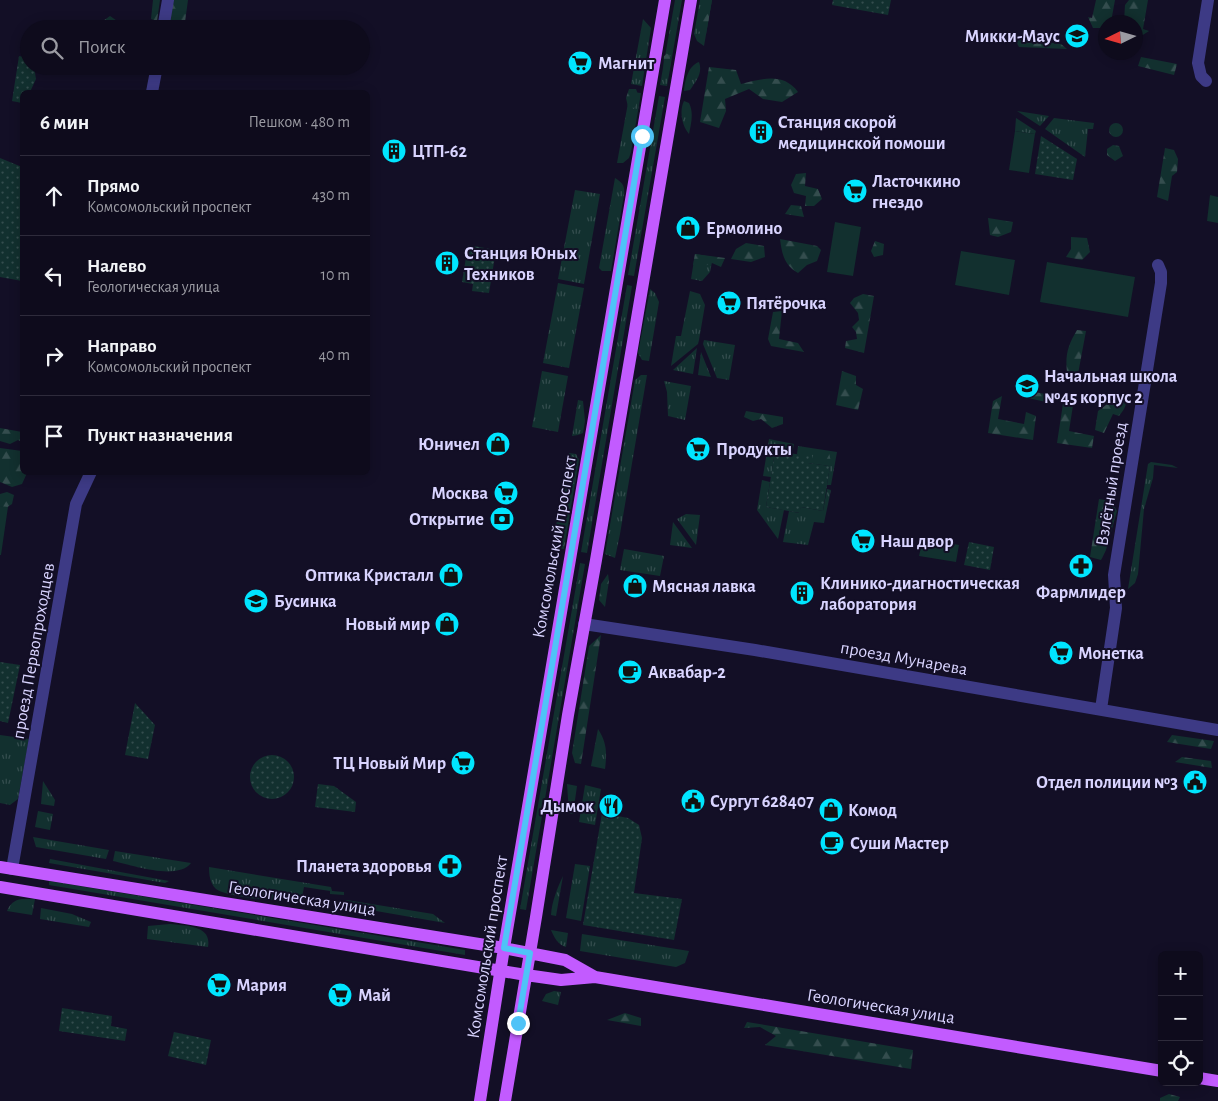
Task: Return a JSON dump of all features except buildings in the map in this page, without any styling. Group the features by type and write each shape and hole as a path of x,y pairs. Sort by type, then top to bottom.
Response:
{"main road":[{"name":"Комсомольский проспект","path":"480,1101 500,970 665,0"},
{"path":"505,1101 558,774 691,0"},
{"name":"Геологическая улица","path":"6,868 504,948 571,962 595,976"},
{"name":"Геологическая улица","path":"0,886 526,975 562,980 595,976 1158,1070"},
{"path":"1203,1079 1218,1081"}],"street":[{"path":"165,20 168,0"},
{"path":"1206,81 1201,76 1198,63 1208,0"},
{"path":"152,90 155,75"},
{"name":"Взлётный проезд","path":"1101,709 1116,608 1114,575 1161,283 1161,272 1158,265"},
{"name":"проезд Первопроходцев","path":"6,868 76,504 90,475"},
{"name":"проезд Мунарева","path":"584,624 755,650 1218,730"}],"green space":[{"path":"153,0 160,0 157,20 151,19"},
{"path":"169,0 188,0 185,20 170,20"},
{"path":"675,0 682,0 667,86 660,85"},
{"path":"700,0 712,0 704,46 697,41 694,34"},
{"path":"702,0 712,0 706,34 698,31"},
{"path":"833,0 891,0 888,15 832,5"},
{"path":"1096,0 1115,0 1112,15 1098,15 1098,28 1093,28 1088,17 1092,18"},
{"path":"1129,0 1148,0 1143,29 1143,15 1124,15 1125,5"},
{"path":"110,16 116,20 104,20"},
{"path":"643,19 651,28 642,86 631,84"},
{"path":"1143,29 1149,31 1143,35"},
{"path":"1014,38 1061,44 1067,49 1019,47"},
{"path":"669,53 671,63 668,76 663,75 664,56"},
{"path":"19,56 20,75 35,75 36,79 31,90 20,90 20,103 12,101"},
{"path":"1143,57 1177,64 1174,75 1138,66"},
{"path":"699,62 700,70 697,80 690,90 684,91 686,78 690,70"},
{"path":"709,67 736,70 741,84 764,79 779,79 792,86 798,92 782,102 763,99 749,89 725,99 726,111 719,128 700,122"},
{"path":"629,89 636,89 639,97 635,108 628,107 626,98"},
{"path":"630,92 641,93 631,152 629,158 623,163 617,163"},
{"path":"659,96 665,97 634,276 628,275"},
{"path":"684,101 689,103 691,111 692,119 689,134 682,118 682,105"},
{"path":"1017,111 1049,116 1040,126"},
{"path":"1016,118 1036,131 1035,134 1015,131"},
{"path":"1054,118 1094,123 1093,129 1088,129 1085,157 1045,129"},
{"path":"1116,123 1121,125 1123,130 1121,135 1116,137 1111,135 1109,130 1111,125"},
{"path":"1015,131 1035,134 1029,173 1009,170"},
{"path":"1041,136 1077,159 1073,180 1035,174"},
{"path":"1113,145 1119,146 1123,156 1115,161 1107,155 1107,149"},
{"path":"1165,148 1174,150 1178,159 1177,172 1172,176 1168,201 1157,197"},
{"path":"0,158 20,166 20,281 0,277"},
{"path":"806,173 805,186 818,189 822,199 814,206 805,206 806,196 794,193 791,185 796,174"},
{"path":"615,178 623,185 624,195 611,271 602,271 599,268"},
{"path":"575,190 600,194 584,284 558,279"},
{"path":"1210,195 1218,197 1218,223 1207,221"},
{"path":"791,205 801,206 804,217 785,214"},
{"path":"988,218 1013,222 1011,232 998,237 990,235"},
{"path":"835,222 861,227 853,276 827,272"},
{"path":"1071,237 1087,238 1090,252 1082,260 1066,257 1071,249"},
{"path":"780,239 817,246 821,250 817,261 807,265 798,273 784,259"},
{"path":"875,241 884,244 883,255 874,257 871,251"},
{"path":"746,243 764,246 765,257 751,262 731,259 736,249"},
{"path":"468,245 496,250 489,293 472,291 473,284 462,282"},
{"path":"961,251 1015,260 1009,295 955,285"},
{"path":"695,254 713,257 710,272 702,281 691,279"},
{"path":"695,254 725,258 721,267 712,263 704,266 693,265"},
{"path":"1047,262 1135,277 1128,317 1040,302"},
{"path":"558,283 584,288 569,368 543,363"},
{"path":"627,285 632,286 587,553 581,552"},
{"path":"650,289 655,293 659,302 649,361 642,360 638,353"},
{"path":"690,291 700,294 705,305 698,344 671,366 676,336 681,336"},
{"path":"863,294 874,296 864,353 845,348 846,341 857,339 856,332 852,327 859,320 858,313 850,303 854,298"},
{"path":"782,311 779,339 798,343 804,352 771,346 768,339 773,312"},
{"path":"1077,330 1086,331 1078,374 1067,372 1066,366 1071,340"},
{"path":"704,340 735,345 729,380 717,378 703,344"},
{"path":"697,348 693,374 673,370"},
{"path":"701,352 711,377 698,375"},
{"path":"542,371 568,376 558,432 532,427"},
{"path":"842,371 856,376 856,385 863,389 858,410 836,405"},
{"path":"641,375 647,375 615,558 605,554 635,380"},
{"path":"664,381 691,386 685,420 668,416 667,392"},
{"path":"1030,391 1050,395 1046,402 1028,398"},
{"path":"1124,394 1125,408 1119,416 1113,414 1104,433 1095,430 1098,411"},
{"path":"1002,396 998,419 1024,424 1026,412 1036,416 1033,440 988,433 993,401"},
{"path":"1064,397 1074,399 1069,431 1094,436 1092,448 1057,443"},
{"path":"578,400 583,401 585,421 583,433 572,436"},
{"path":"746,411 783,417 783,424 772,428 761,419 753,421 744,417"},
{"path":"0,428 20,432 20,441 18,440 10,444 0,441"},
{"path":"769,439 794,444 792,454 775,451 771,477 763,476"},
{"path":"798,446 837,452 831,485 827,485 830,466 808,463 797,454"},
{"path":"0,448 20,451 20,475 26,475 22,484 12,487 0,482"},
{"path":"814,449 829,453 832,466 812,463"},
{"path":"775,451 809,456 808,463 830,466 823,511 801,507 800,513 766,507"},
{"path":"569,453 576,454 579,460 564,549 556,548 553,543"},
{"path":"1151,462 1172,465 1178,468 1154,465 1153,478 1144,509 1138,574 1135,583 1128,589 1148,464"},
{"path":"762,480 770,482 766,507 784,510 778,539 757,510"},
{"path":"827,489 831,490 824,523 814,522 808,545 783,542 789,511 799,513 801,507 823,511"},
{"path":"7,492 14,495 12,504 6,508 0,506 0,494"},
{"path":"1099,499 1111,501 1117,511 1106,550 1101,560 1090,557"},
{"path":"0,506 8,507 1,555 0,555"},
{"path":"686,514 700,515 696,545 677,519"},
{"path":"673,522 692,548 670,545"},
{"path":"923,538 959,545 956,562 919,556"},
{"path":"969,542 994,547 990,570 964,565"},
{"path":"624,549 664,556 660,576 620,570"},
{"path":"580,563 585,564 526,910 520,909"},
{"path":"608,574 609,581 605,607 599,600 601,584"},
{"path":"601,635 581,764 575,763 572,753 589,646"},
{"path":"0,662 20,665 8,723 0,721"},
{"path":"135,703 155,725 148,759 125,755"},
{"path":"598,729 606,748 605,769 591,766"},
{"path":"0,735 29,739 18,799 10,805 0,803"},
{"path":"1172,735 1214,741 1211,749 1167,742"},
{"path":"272,755 284,759 290,765 294,777 290,789 284,795 272,799 260,795 254,789 250,777 254,765 260,759"},
{"path":"1182,757 1211,761 1212,768 1175,762"},
{"path":"43,781 55,800 54,806 41,804"},
{"path":"318,784 334,786 356,802 355,812 315,807"},
{"path":"567,784 577,786 573,814 569,813"},
{"path":"585,785 601,789 595,825 579,822"},
{"path":"38,811 53,814 50,830 35,827"},
{"path":"602,813 628,818 639,825 642,838 634,893 682,899 674,940 583,925"},
{"path":"33,837 109,850 106,859 36,847"},
{"path":"115,851 191,863 176,871 154,870 113,861"},
{"path":"50,859 169,881 165,883 49,863"},
{"path":"575,864 590,866 581,921 566,918"},
{"path":"209,867 331,887 332,891 344,892 344,895 330,894 330,891 304,887 302,897 266,900 232,895 214,887 210,879"},
{"path":"563,876 556,916 551,915 555,895"},
{"path":"49,881 465,950 465,955 49,885"},
{"path":"22,899 35,899 32,915 7,911 9,906"},
{"path":"347,900 433,914 445,923 336,904"},
{"path":"41,908 72,914 91,922 89,927 40,919"},
{"path":"170,924 190,926 202,931 206,934 208,947 147,939 148,926"},
{"path":"551,930 568,933 566,947 559,943"},
{"path":"582,934 689,951 685,963 676,967 580,951"},
{"path":"554,991 561,992 558,1005 542,1001 546,994"},
{"path":"62,1008 112,1016 111,1026 127,1029 125,1041 59,1031"},
{"path":"625,1013 641,1018 641,1026 607,1020"},
{"path":"747,1022 913,1050 911,1069 765,1045 776,1036 760,1027 744,1028"},
{"path":"174,1032 211,1040 206,1065 168,1056"},
{"path":"1169,1094 1180,1097 1178,1101 1160,1101 1160,1098"}],"place":[{"name":"Микки-Маус","path":"1077,36"},
{"name":"Магнит","path":"580,63"},
{"name":"Cтанция скорой медицинской помоши","path":"761,132"},
{"name":"ЦТП-62","path":"394,151"},
{"name":"Ласточкино гнездо","path":"855,191"},
{"name":"Ермолино","path":"688,228"},
{"name":"Станция Юных Техников","path":"447,263"},
{"name":"Пятёрочка","path":"729,303"},
{"name":"Начальная школа №45 корпус 2","path":"1027,386"},
{"name":"Юничел","path":"498,444"},
{"name":"Продукты","path":"698,449"},
{"name":"Москва","path":"506,493"},
{"name":"Открытие","path":"502,519"},
{"name":"Наш двор","path":"863,541"},
{"name":"Фармлидер","path":"1081,566"},
{"name":"Оптика Кристалл","path":"451,575"},
{"name":"Мясная лавка","path":"635,586"},
{"name":"Клинико-диагностическая лаборатория","path":"802,593"},
{"name":"Бусинка","path":"256,601"},
{"name":"Новый мир","path":"447,624"},
{"name":"Монетка","path":"1061,653"},
{"name":"Аквабар-2","path":"630,672"},
{"name":"ТЦ Новый Мир","path":"463,763"},
{"name":"Отдел полиции №3","path":"1195,782"},
{"name":"Сургут 628407","path":"693,801"},
{"name":"Дымок","path":"611,806"},
{"name":"Комод","path":"831,810"},
{"name":"Суши Мастер","path":"832,843"},
{"name":"Планета здоровья","path":"450,866"},
{"name":"Мария","path":"219,985"},
{"name":"Май","path":"340,995"}],"route":[{"path":"518,1023 530,953 504,948 642,136"}]}
